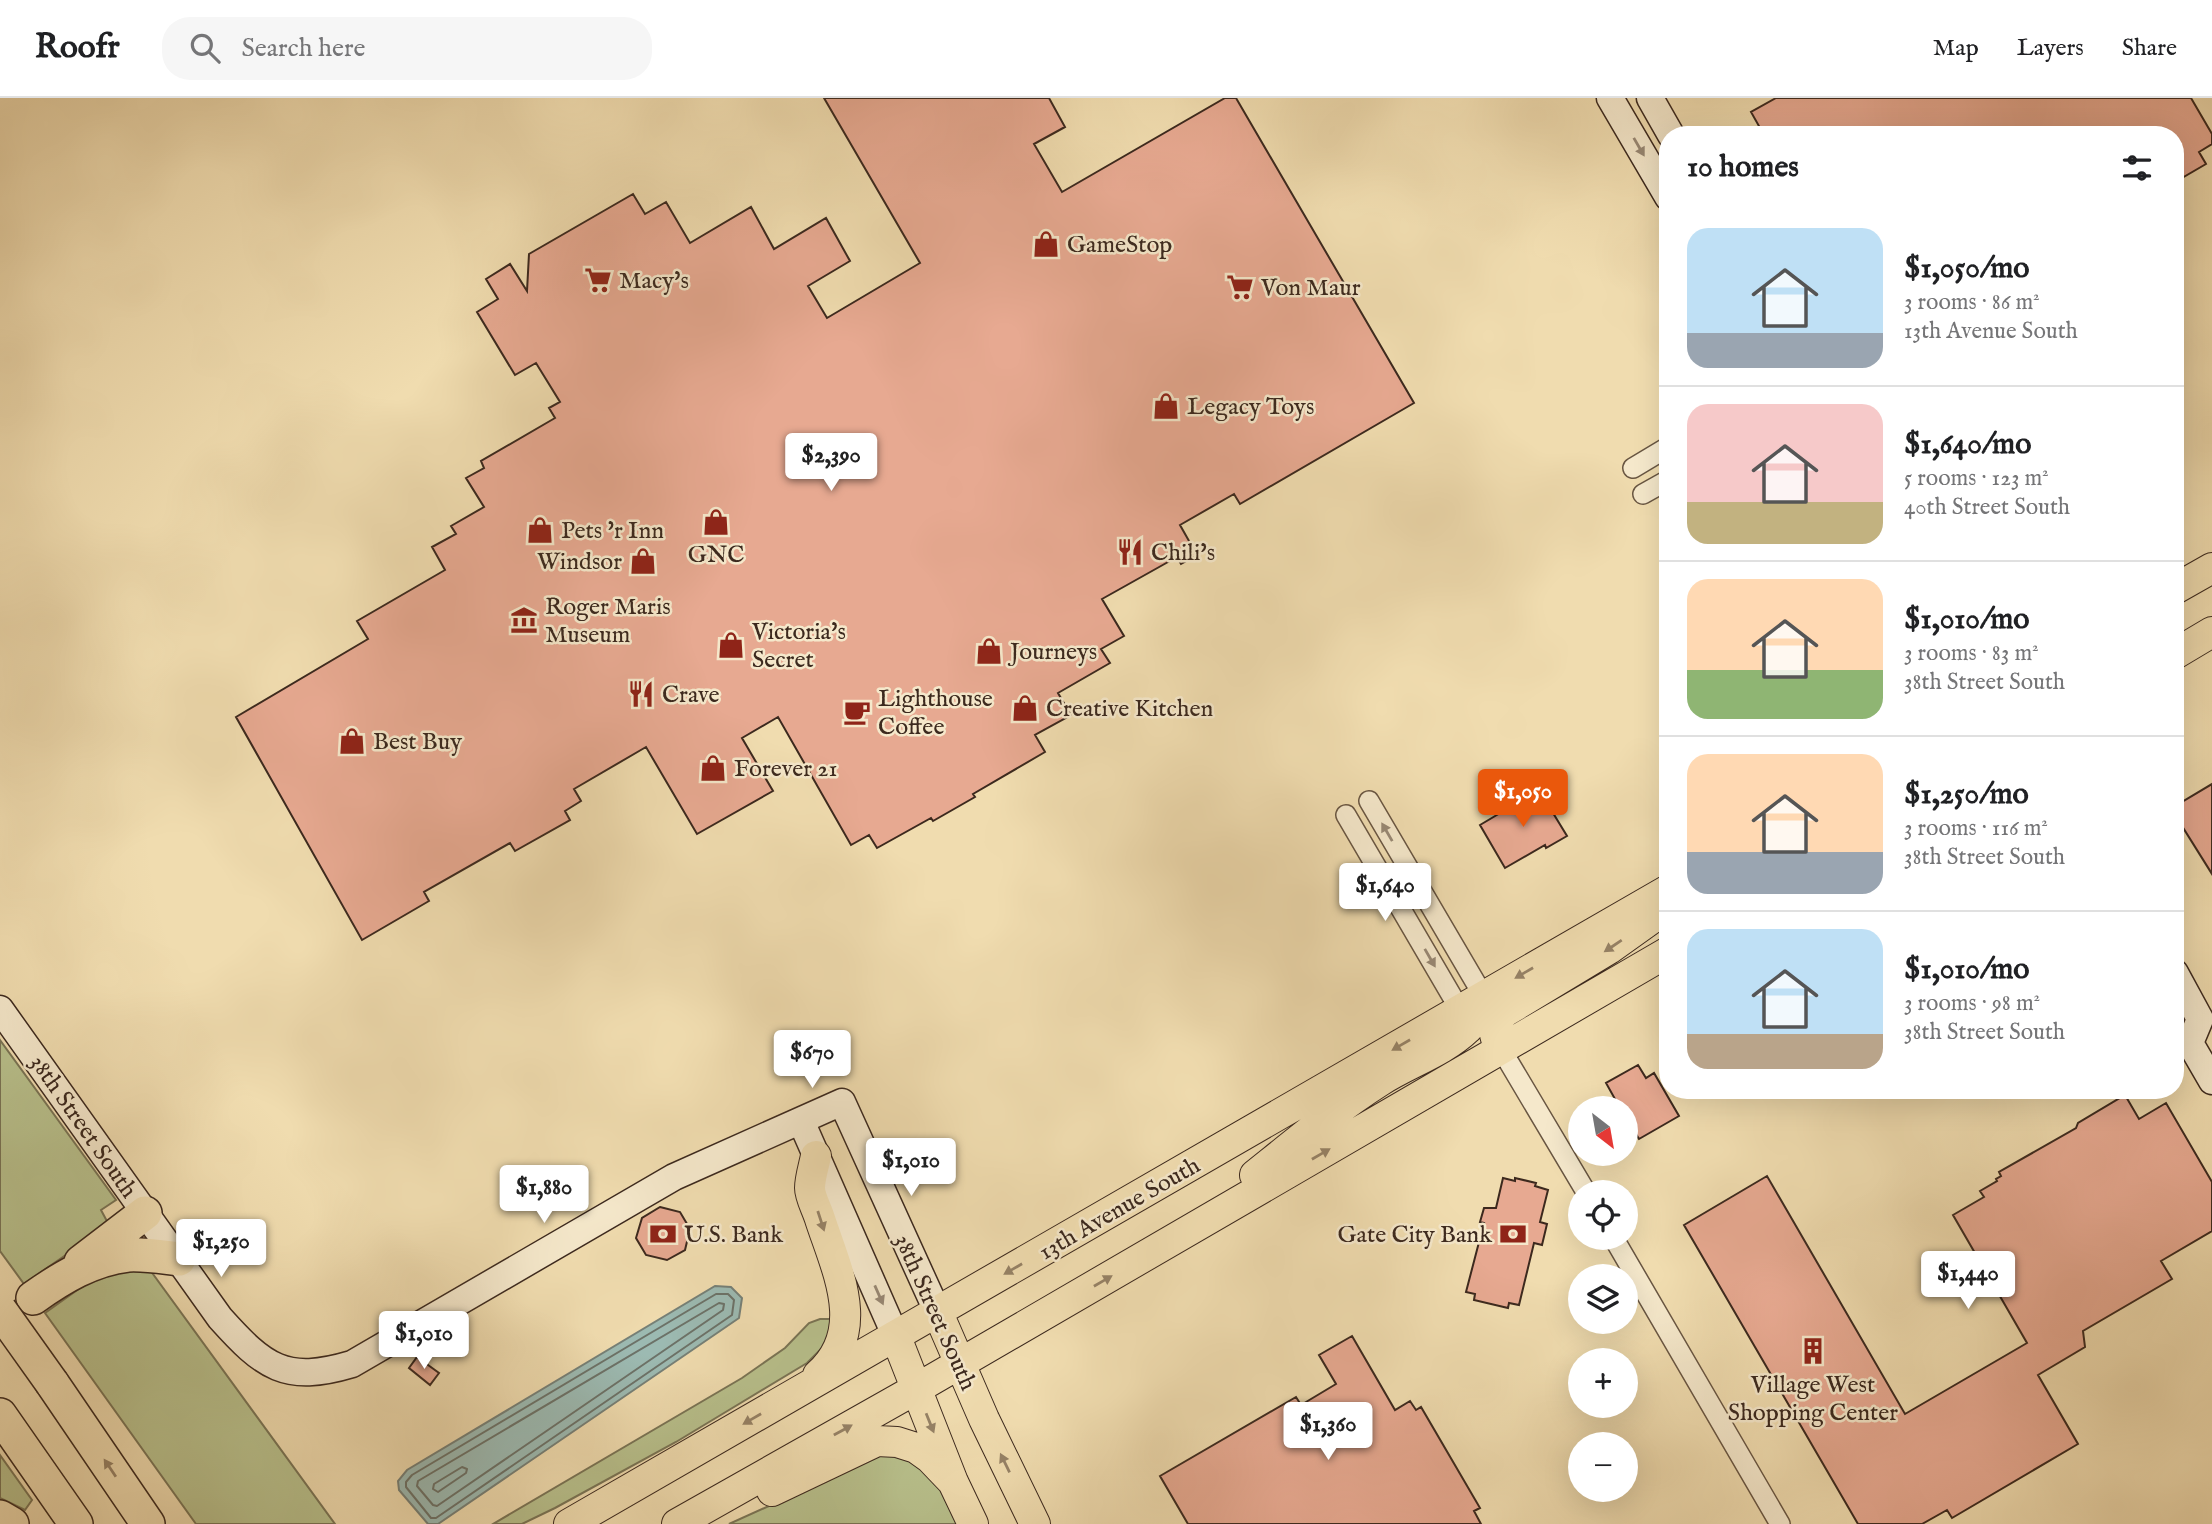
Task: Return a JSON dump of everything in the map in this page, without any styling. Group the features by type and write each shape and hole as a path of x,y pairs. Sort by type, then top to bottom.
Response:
{"highway":[{"path":"33,1298 145,1213"},
{"path":"64,1277 101,1261 130,1255 178,1259"},
{"path":"0,1310 148,1524"},
{"path":"2,1417 76,1524"},
{"path":"0,1517 12,1524"}],"main road":[{"path":"2184,584 2212,568"},
{"path":"2184,649 2212,632"},
{"name":"13th Avenue South","path":"569,1524 1659,895"},
{"path":"1501,1049 1493,1036 1494,1026 1503,1013 1609,949 1659,913"},
{"path":"677,1524 916,1389 1659,957"},
{"path":"1185,1233 1351,1101 1467,1030 1476,1020 1472,1003"},
{"path":"799,1392 828,1366 839,1350 845,1331 846,1312 840,1280 810,1189 816,1156"},
{"name":"38th Street South","path":"937,1313 1035,1524"},
{"name":"38th Street South","path":"896,1337 973,1524"},
{"path":"699,1524 877,1441 897,1442 916,1448 954,1482"}],"street":[{"path":"1610,98 1659,182"},
{"path":"1650,98 1666,126"},
{"path":"1633,468 1659,452"},
{"path":"1643,494 1659,485"},
{"path":"1369,802 1472,1003"},
{"path":"1346,815 1472,1003"},
{"path":"2184,990 2200,1019 2184,1039"},
{"name":"38th Street South","path":"0,1009 220,1318 262,1360 280,1369 298,1373 323,1373 352,1364 674,1177 842,1102 937,1313"},
{"path":"2184,1044 2212,1081"},
{"path":"1501,1049 1579,1180"},
{"name":"38th Street South","path":"801,1121 896,1337"},
{"path":"1621,1250 1780,1524"}],"green space":[{"path":"0,1040 116,1200 101,1210 109,1225 24,1284 0,1251"},
{"path":"150,1270 335,1524 196,1524 45,1313 104,1271"},
{"path":"832,1319 829,1341 807,1363 676,1442 555,1508 522,1524 493,1524 742,1378 785,1348 809,1323"},
{"path":"892,1452 933,1473 960,1524 729,1524 791,1496 870,1454"},
{"path":"0,1455 32,1500 25,1510 0,1498"}],"water":[{"path":"715,1286 731,1287 742,1298 739,1318 438,1524 428,1524 399,1490 398,1481 407,1470"}],"building":[{"path":"824,98 1049,98 1065,127 1034,144 1062,192 1225,98 1236,98 1414,403 1240,504 1234,494 1180,525 1197,555 1181,564 1177,557 1102,599 1124,636 1101,649 1110,663 1058,693 1071,715 1035,735 1045,752 933,821 931,818 877,848 869,835 851,845 778,717 742,738 773,791 697,834 646,747 574,789 581,801 565,811 570,820 515,851 510,843 424,892 429,901 362,940 236,717 368,639 357,621 445,570 432,547 456,534 451,526 484,507 466,478 484,468 481,461 555,418 549,408 560,402 536,363 515,375 477,312 498,299 486,279 510,264 527,291 529,254 633,194 645,214 666,202 690,243 751,207 774,249 826,218 850,261 808,286 827,318 920,263"},
{"path":"1776,98 2191,98 2212,134 2212,144 2199,152 2206,164 2184,177 2184,126 1759,126 1751,112"},
{"path":"2212,784 2212,874 2184,829 2184,801"},
{"path":"1539,790 1567,836 1505,868 1480,825"},
{"path":"1638,1065 1646,1078 1654,1073 1659,1082 1659,1099 1669,1099 1679,1116 1639,1139 1638,1096 1613,1096 1606,1083"},
{"path":"2118,1099 2127,1099 2139,1119 2166,1103 2212,1182 2212,1231 2161,1261 2172,1279 2083,1331 2085,1347 2038,1375 2078,1444 1952,1518 1947,1510 1922,1524 1858,1524 1684,1225 1767,1176 1905,1414 2027,1343 1953,1215 1984,1197 1980,1191 1997,1181 2001,1176 1999,1172 2076,1128 2078,1123"},
{"name":"Gate City Bank","path":"1503,1178 1536,1183 1535,1186 1548,1190 1540,1222 1547,1224 1542,1245 1534,1243 1519,1305 1509,1303 1508,1308 1474,1300 1475,1294 1466,1292 1484,1223 1480,1222 1484,1208 1496,1208"},
{"name":"U.S. Bank","path":"660,1207 680,1212 690,1229 685,1250 667,1260 646,1255 636,1238 642,1218"},
{"path":"1352,1336 1395,1410 1410,1401 1416,1410 1421,1407 1480,1508 1474,1511 1481,1524 1188,1524 1160,1476 1296,1397 1301,1405 1336,1384 1319,1355"},
{"path":"417,1357 439,1373 430,1385 409,1368"}],"place":[{"name":"GameStop","path":"1046,244"},
{"name":"Macy's","path":"598,280"},
{"name":"Von Maur","path":"1240,287"},
{"name":"Legacy Toys","path":"1166,406"},
{"name":"GNC","path":"716,522"},
{"name":"Pets 'r Inn","path":"540,530"},
{"name":"Chili's","path":"1130,552"},
{"name":"Windsor","path":"643,561"},
{"name":"Roger Maris Museum","path":"524,620"},
{"name":"Victoria's Secret","path":"731,645"},
{"name":"Journeys","path":"989,651"},
{"name":"Crave","path":"641,694"},
{"name":"Creative Kitchen","path":"1025,708"},
{"name":"Lighthouse Coffee","path":"857,712"},
{"name":"Best Buy","path":"352,741"},
{"name":"Forever 21","path":"713,768"},
{"name":"U.S. Bank","path":"663,1234"},
{"name":"Gate City Bank","path":"1513,1234"},
{"name":"Village West Shopping Center","path":"1813,1351"}]}
